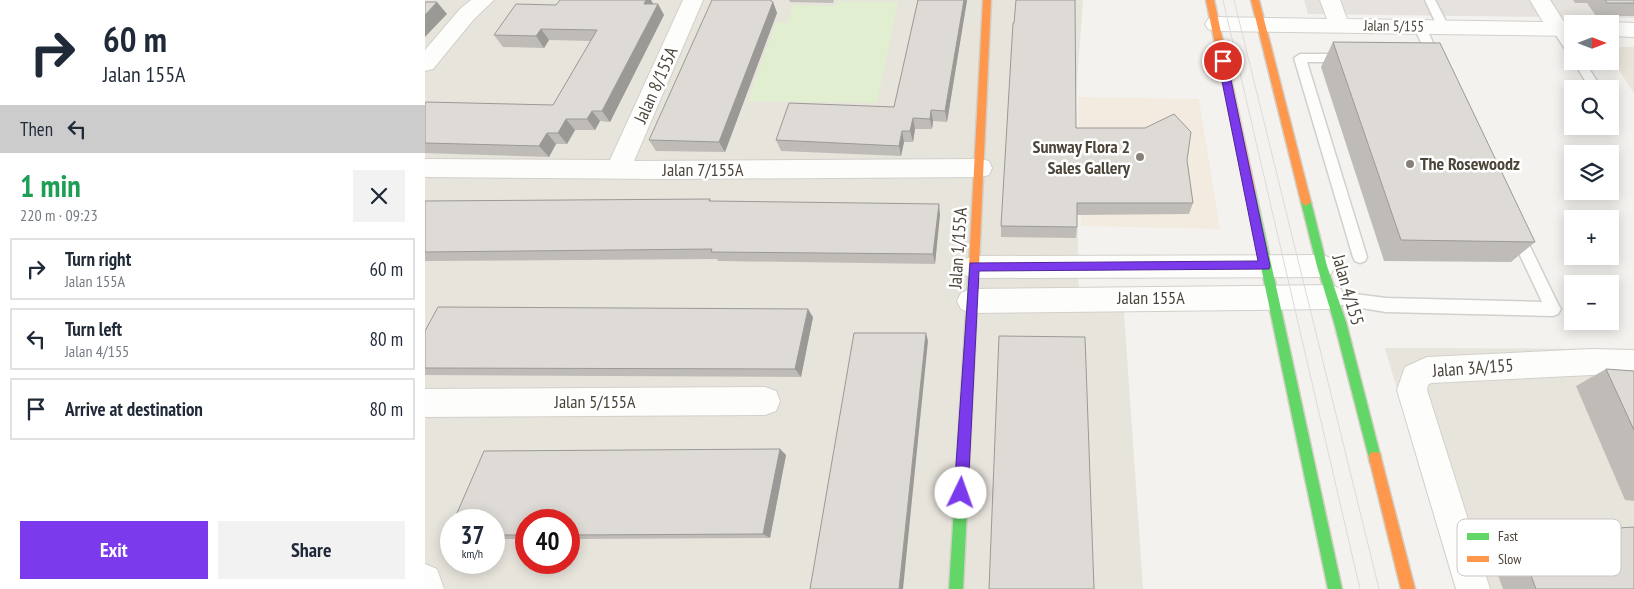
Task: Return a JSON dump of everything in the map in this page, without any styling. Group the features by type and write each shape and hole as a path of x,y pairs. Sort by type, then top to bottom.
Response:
{"street":[{"path":"425,64 467,14 484,0"},
{"name":"Jalan 8/155A","path":"618,170 693,0"},
{"name":"Jalan 1/155A","path":"956,589 980,168 987,0"},
{"path":"1210,0 1335,589"},
{"name":"Jalan 4/155","path":"1255,0 1322,266 1342,332 1408,589"},
{"path":"1330,0 1339,25"},
{"path":"1540,0 1564,28"},
{"name":"Jalan 5/155","path":"1215,24 1564,29"},
{"path":"1619,29 1634,30"},
{"name":"Jalan 7/155A","path":"425,168 618,170 980,168"},
{"name":"Jalan 155A","path":"974,266 1322,266"},
{"name":"Jalan 155A","path":"971,301 1331,297"},
{"name":"Jalan 3A/155","path":"1457,536 1413,390 1415,377 1427,370 1591,362 1634,363"},
{"name":"Jalan 5/155A","path":"425,404 765,401"},
{"name":"Jalan 3A/155","path":"1469,576 1473,589"},
{"path":"425,581 427,589"}],"lane":[{"path":"1430,0 1443,27"},
{"path":"1420,27 1432,61"},
{"path":"1357,58 1300,58 1360,257"},
{"path":"1331,297 1386,305 1553,309 1511,220"}],"shaded area":[{"path":"425,0 1083,0 1076,96 1079,310 1124,312 1143,589 425,589"},
{"path":"1304,0 1634,0 1634,18 1619,18 1619,15 1564,15 1564,17 1308,14"},
{"path":"1619,47 1634,47 1634,93 1619,70"},
{"path":"1078,97 1199,99 1220,229 1081,226"},
{"path":"1385,348 1634,349 1634,589 1455,589"}],"green space":[{"path":"838,1 898,2 877,103 748,101 776,22 787,23 793,5 836,6"}],"building":[{"path":"560,0 646,0 644,4 658,4 602,111 592,111 587,119 566,119 558,133 547,133 539,146 425,143 426,102 553,105 597,30 541,29 536,36 494,35 516,4 556,5"},
{"path":"712,0 770,0 773,2 719,142 649,140"},
{"path":"918,0 964,0 945,111 931,110 930,119 913,118 910,131 902,131 899,146 776,140 789,103 894,107"},
{"path":"1016,0 1075,0 1076,128 1145,128 1174,114 1191,132 1187,160 1193,203 1077,203 1077,227 1001,226"},
{"path":"1605,0 1634,0 1634,3 1607,3"},
{"path":"425,2 437,2 425,15"},
{"name":"The Rosewoodz","path":"1333,42 1440,43 1535,242 1401,240"},
{"path":"710,199 709,201 939,204 933,254 711,252 712,249 425,252 425,201"},
{"path":"438,307 808,309 795,369 425,368 425,331"},
{"path":"854,333 926,333 899,589 810,589"},
{"path":"999,336 1085,337 1094,589 989,589"},
{"path":"1606,369 1634,371 1634,430"},
{"path":"780,449 763,534 580,535 580,509 515,509 515,535 505,535 505,509 459,509 484,451"},
{"path":"1634,527 1634,589 1536,589 1531,576 1621,576 1621,528"}],"tram line":[{"path":"1223,0 1360,589"},
{"path":"1234,0 1379,589"}],"traffic: fast":[{"path":"1250,190 1335,589"},
{"path":"1306,202 1322,266 1340,322 1375,458"},
{"path":"956,589 974,265"}],"traffic: slow":[{"path":"974,265 987,0"},
{"path":"1210,0 1250,190"},
{"path":"1255,0 1306,202"},
{"path":"1375,458 1408,589"}],"place":[{"name":"Sunway Flora 2 Sales Gallery","path":"1140,157"},
{"name":"The Rosewoodz","path":"1410,164"}],"route":[{"path":"961,493 974,266 1265,266 1223,61"}]}
